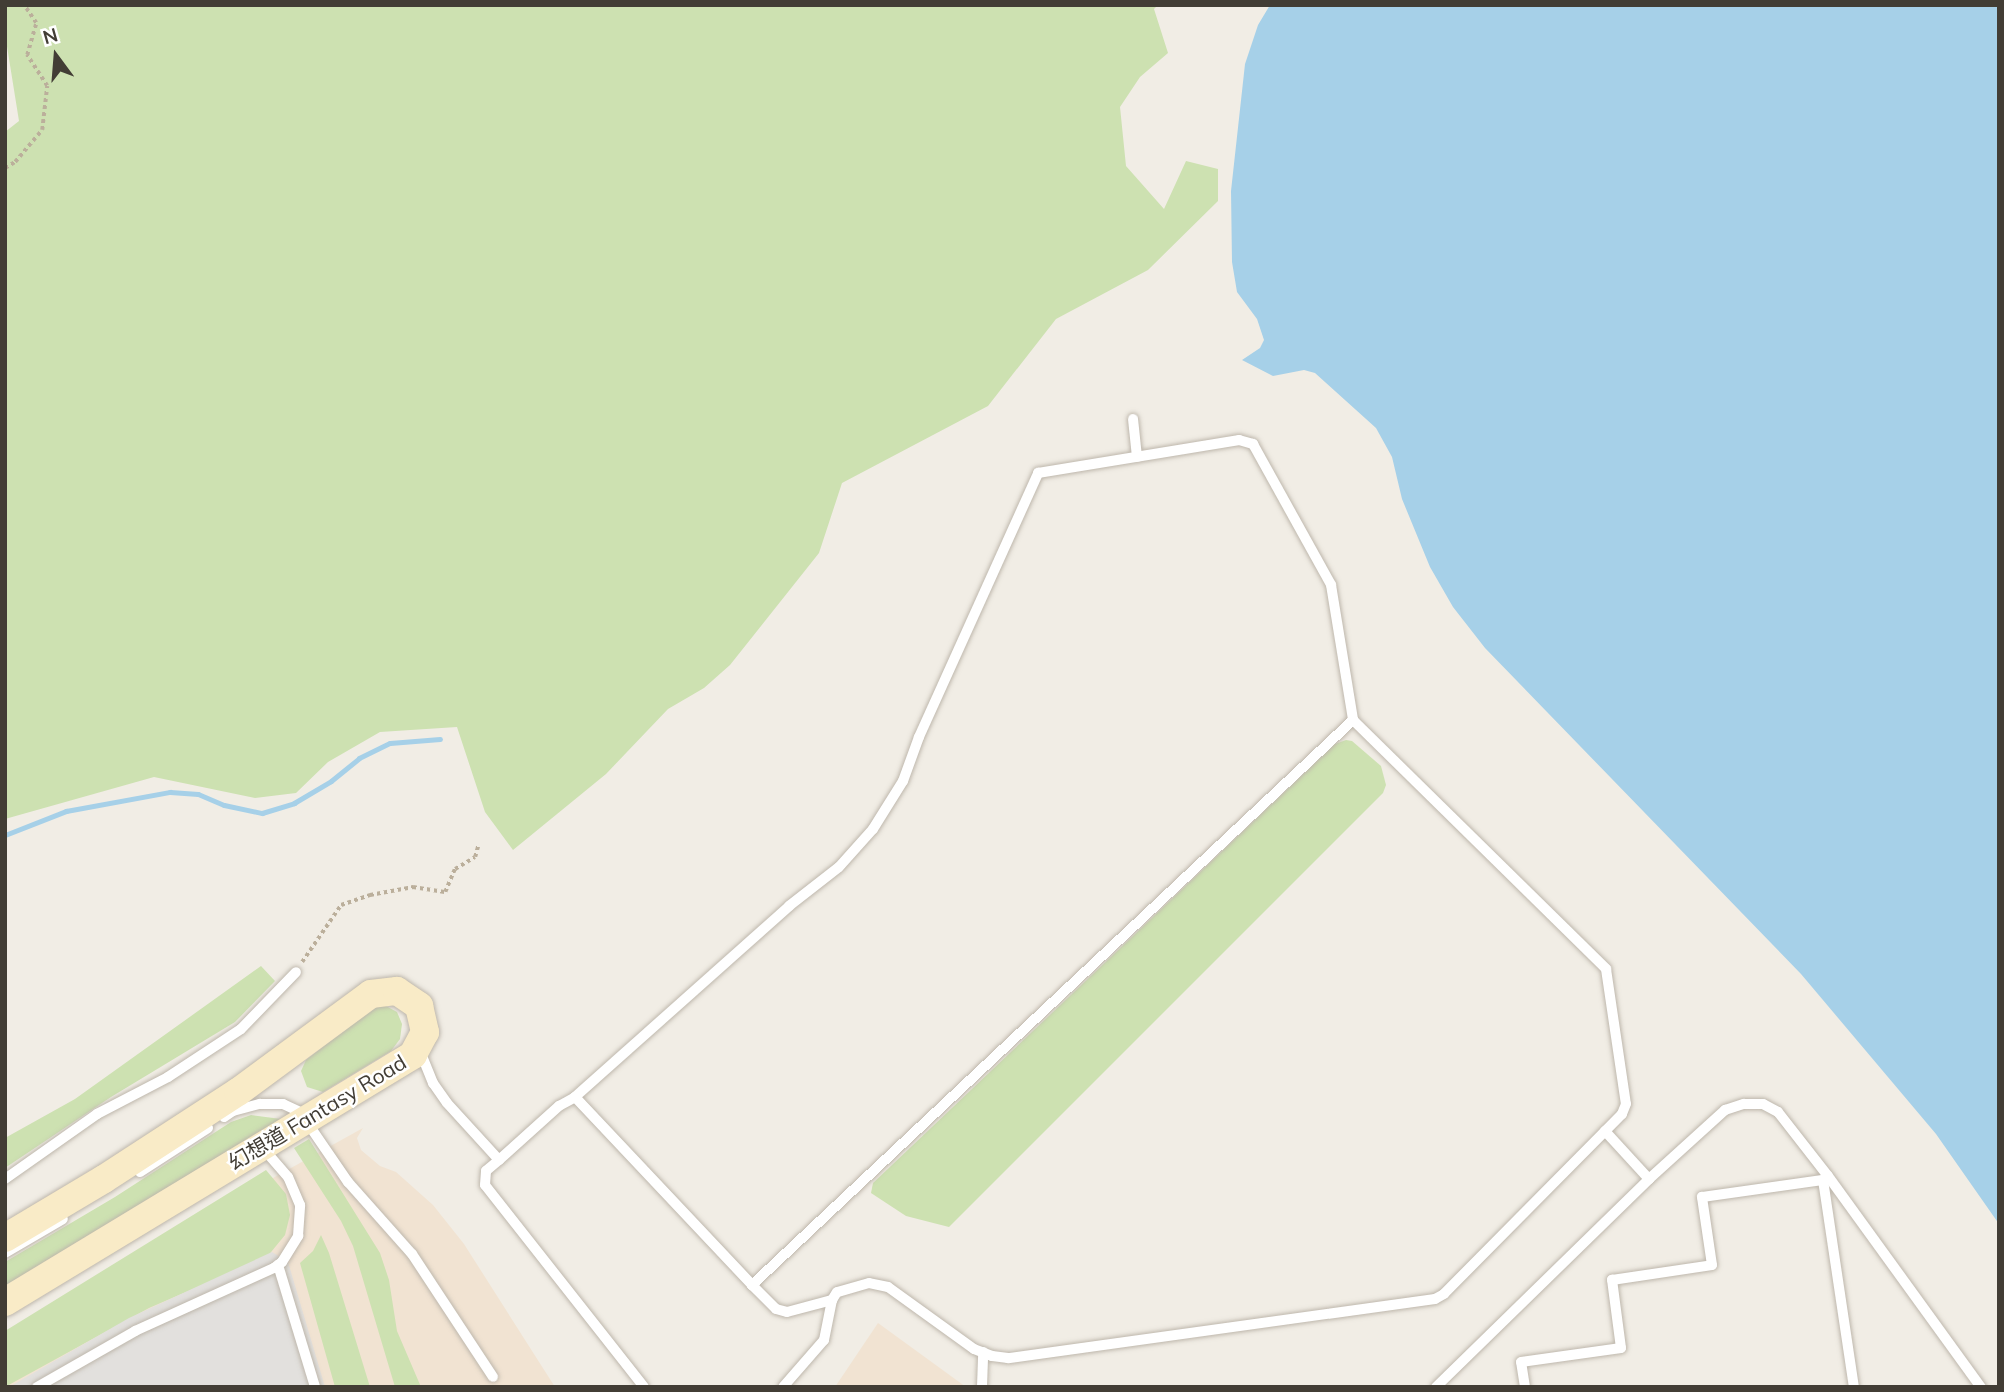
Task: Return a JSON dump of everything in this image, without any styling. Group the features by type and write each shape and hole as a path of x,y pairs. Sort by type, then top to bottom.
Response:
{"main road":[{"name":"幻想道 Fantasy Road","path":"5,1238 104,1179 238,1092 371,994 397,991 413,999 425,1023 419,1048 405,1060 260,1145 5,1302"}],"lane":[{"path":"1133,419 1137,457"},
{"path":"644,1387 485,1185 486,1171 559,1106 575,1097 789,906 839,867 873,829 903,781 919,737 1038,473 1240,440 1253,444 1331,585 1353,720 1605,969 1626,1104 1622,1114 1436,1298 1008,1358 983,1352 888,1287 869,1283 837,1292 832,1300 824,1340 783,1387"},
{"path":"752,1285 1353,720"},
{"path":"5,1179 97,1114 168,1077 241,1029 296,972"},
{"path":"419,1048 440,1093 499,1160"},
{"path":"575,1097 776,1309 787,1312 832,1300"},
{"path":"134,1176 233,1111 247,1106 283,1104 307,1119 348,1182 412,1254 493,1377"},
{"path":"1436,1387 1649,1179 1725,1110 1744,1104 1763,1104 1778,1112 1981,1387"},
{"path":"1605,1131 1649,1179"},
{"path":"37,1387 155,1320 278,1265 298,1236 300,1205 288,1177 260,1145"},
{"path":"1525,1387 1521,1362 1621,1348 1612,1280 1712,1265 1702,1197 1825,1178"},
{"path":"1825,1178 1854,1387"},
{"path":"5,1253 79,1210"},
{"path":"278,1265 315,1387"},
{"path":"982,1387 983,1352"}],"path":[{"path":"5,169 15,162 41,130 47,86 27,55 36,23 24,5"},
{"path":"296,972 341,905 370,895 413,887 445,892 455,869 475,857 478,846"}],"shaded area":[{"path":"363,1128 357,1138 361,1150 380,1166 396,1172 433,1205 464,1244 555,1387 5,1387 5,1380 246,1193"},
{"path":"272,1252 288,1262 325,1387 9,1387 129,1318"},
{"path":"878,1323 966,1387 835,1387"}],"green space":[{"path":"5,5 1158,5 1154,9 1168,53 1140,77 1120,107 1126,166 1164,209 1186,161 1218,169 1218,201 1148,270 1056,319 988,406 842,483 819,553 730,665 704,688 668,709 606,774 513,850 485,812 457,727 380,732 328,762 296,793 255,798 154,777 5,819 5,132 19,121 5,34"},
{"path":"1352,741 1381,766 1386,785 1383,793 949,1227 906,1216 871,1193 873,1183 1335,744"},
{"path":"261,966 275,981 235,1022 111,1097 5,1168 5,1138 75,1099"},
{"path":"386,1006 397,1012 402,1024 400,1039 391,1051 323,1092 307,1087 301,1071 306,1060 374,1007"},
{"path":"251,1115 281,1119 5,1289 5,1262 115,1197 231,1122"},
{"path":"309,1139 380,1253 389,1280 397,1331 421,1387 395,1387 353,1246 341,1221 294,1148"},
{"path":"266,1170 286,1194 290,1215 285,1235 267,1257 149,1308 5,1387 5,1331"},
{"path":"321,1235 370,1387 335,1387 300,1263 313,1251"}],"water":[{"path":"1270,5 1999,5 1999,1224 1936,1134 1801,974 1485,648 1453,607 1430,567 1402,499 1392,457 1376,428 1315,373 1304,370 1273,376 1242,360 1260,348 1264,340 1257,319 1237,292 1232,262 1231,191 1245,64 1258,25"}],"waterway":[{"path":"5,835 66,811 170,792 198,794 224,805 262,813 294,803 331,781 359,758 390,743 440,739"}]}
